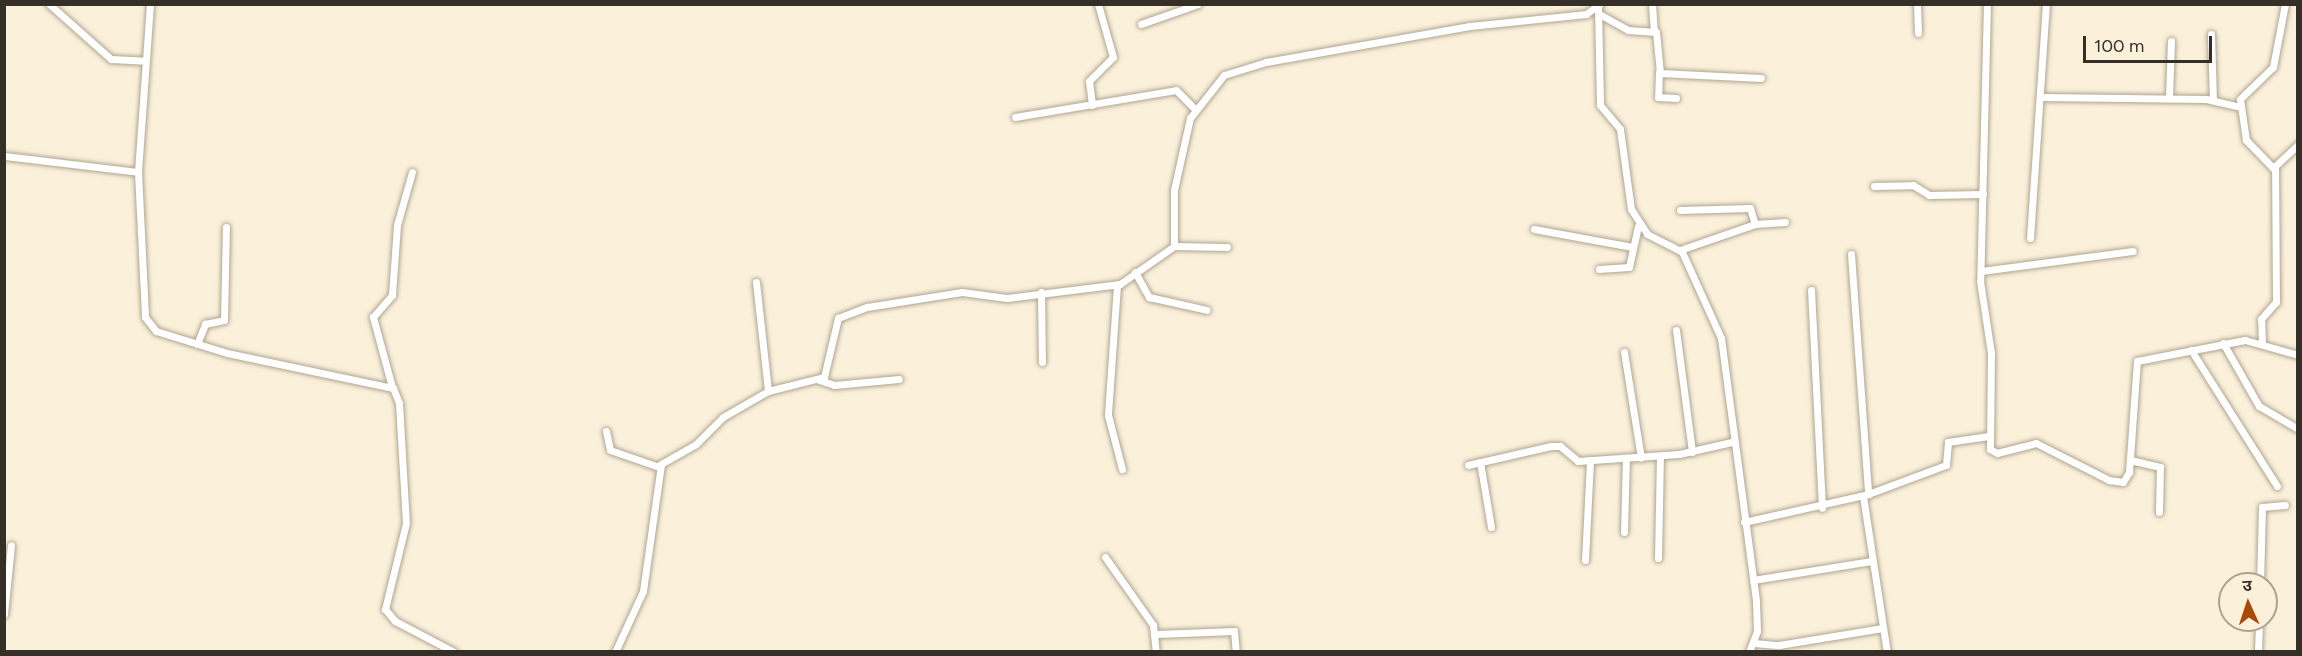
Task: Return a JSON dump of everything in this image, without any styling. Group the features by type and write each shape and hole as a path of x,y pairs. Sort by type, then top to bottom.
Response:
{"street":[{"path":"50,4 111,59 145,61"},
{"path":"150,4 138,172 145,317 156,331 197,344 303,373 392,387"},
{"path":"1092,105 1089,81 1113,57 1098,4"},
{"path":"1141,24 1198,4"},
{"path":"1652,4 1659,72 1658,97 1676,98"},
{"path":"1917,4 1918,33"},
{"path":"1987,4 1981,271 1990,353 1989,436 1993,452 2036,443 2114,481 2126,480 2130,460 2134,364 2223,343 2262,343 2298,355"},
{"path":"2030,238 2046,4"},
{"path":"2262,343 2262,319 2276,302 2274,167 2246,140 2241,107 2249,85 2273,67 2285,4"},
{"path":"1174,246 1174,190 1194,108 1224,75 1251,65 1600,9 1628,30 1654,31"},
{"path":"1599,269 1628,268 1638,226 1628,199 1620,129 1600,105 1600,9"},
{"path":"2211,34 2213,100"},
{"path":"2169,98 2171,41"},
{"path":"1659,72 1761,78"},
{"path":"1015,117 1176,90 1194,108"},
{"path":"2040,97 2213,100 2241,107"},
{"path":"2274,167 2298,145"},
{"path":"4,156 138,172"},
{"path":"412,172 397,225 392,295 374,317 392,387 399,403 406,523 385,609 396,621 440,648 454,651"},
{"path":"1874,186 1913,185 1929,195 1983,194"},
{"path":"1680,210 1750,208 1755,224"},
{"path":"1680,250 1755,224 1785,222"},
{"path":"1638,226 1680,250 1721,338 1732,442 1753,580 1754,643 1749,651"},
{"path":"197,344 205,324 224,320 226,227"},
{"path":"1534,229 1632,247"},
{"path":"819,380 831,361 834,322 849,313 962,292 1007,298 1041,292 1117,285 1174,246 1227,247"},
{"path":"1981,271 2133,251"},
{"path":"1851,254 1865,495 1871,561 1887,651"},
{"path":"1135,272 1149,297 1207,310"},
{"path":"756,282 768,391"},
{"path":"1117,285 1108,415 1122,469"},
{"path":"1811,290 1822,508"},
{"path":"1041,292 1042,362"},
{"path":"1676,330 1692,452"},
{"path":"2223,343 2259,406 2298,429"},
{"path":"2191,350 2277,486"},
{"path":"1624,352 1641,458"},
{"path":"615,651 643,591 652,505 659,467 696,444 723,417 768,391 819,380 834,385 899,379"},
{"path":"606,431 610,450 659,467"},
{"path":"1744,522 1822,508 1865,495 1946,465 1948,442 1989,436"},
{"path":"1468,465 1556,446 1571,460 1590,460 1641,458 1692,452 1732,442"},
{"path":"1658,558 1660,456"},
{"path":"1624,532 1626,459"},
{"path":"1586,560 1590,460"},
{"path":"2130,460 2160,467 2159,512"},
{"path":"1480,462 1491,527"},
{"path":"2260,572 2262,507 2285,505"},
{"path":"4,614 11,545"},
{"path":"1105,557 1156,634 1156,651"},
{"path":"1753,580 1871,561"},
{"path":"1754,643 1779,645 1883,628"},
{"path":"1156,634 1234,631 1236,651"},
{"path":"2258,651 2259,632"}]}
